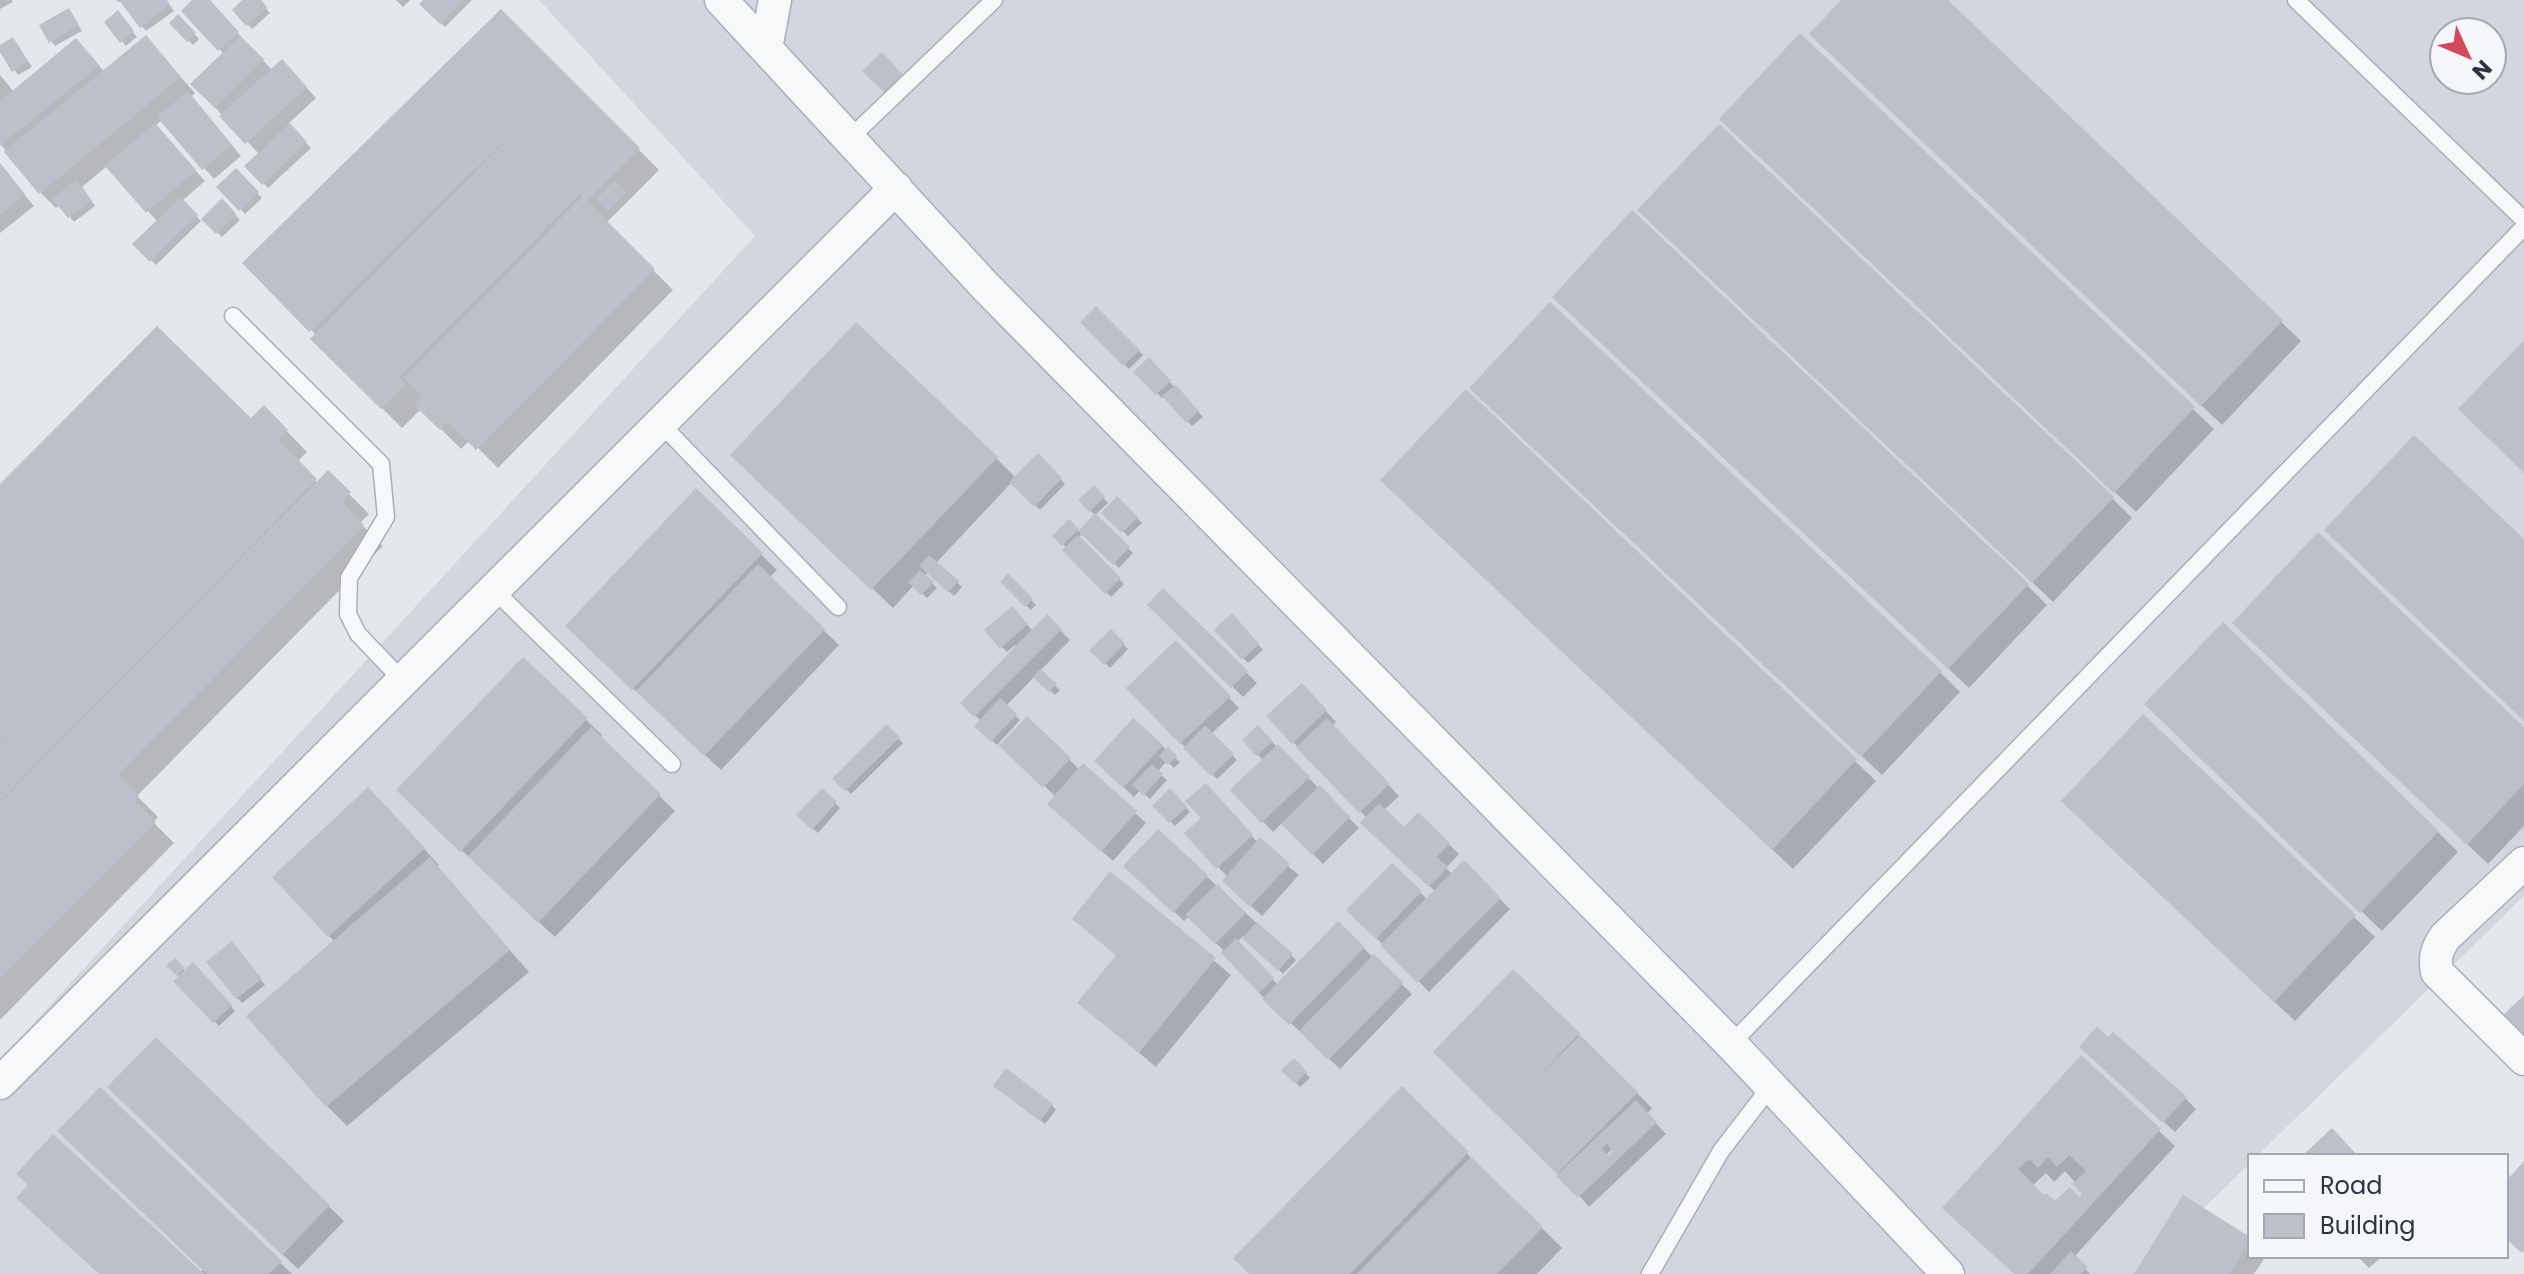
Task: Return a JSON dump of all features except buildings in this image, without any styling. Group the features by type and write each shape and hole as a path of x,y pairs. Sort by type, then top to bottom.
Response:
{"street":[{"path":"721,0 985,286 1731,1044 1948,1274"},
{"path":"766,48 775,0"},
{"path":"0,1083 896,188"},
{"path":"2524,863 2445,937 2435,961 2437,972 2524,1059"}],"lane":[{"path":"848,140 994,0"},
{"path":"2296,0 2524,220"},
{"path":"1731,1044 2524,227"},
{"path":"233,316 381,464 386,517 349,578 348,614 358,634 403,681"},
{"path":"661,424 838,607"},
{"path":"495,591 672,764"},
{"path":"1650,1274 1721,1151 1771,1086"}],"shaded area":[{"path":"539,0 2524,0 2524,896 2259,1154 2248,1154 2248,1165 2136,1274 0,1274 0,1060 755,236"}]}
